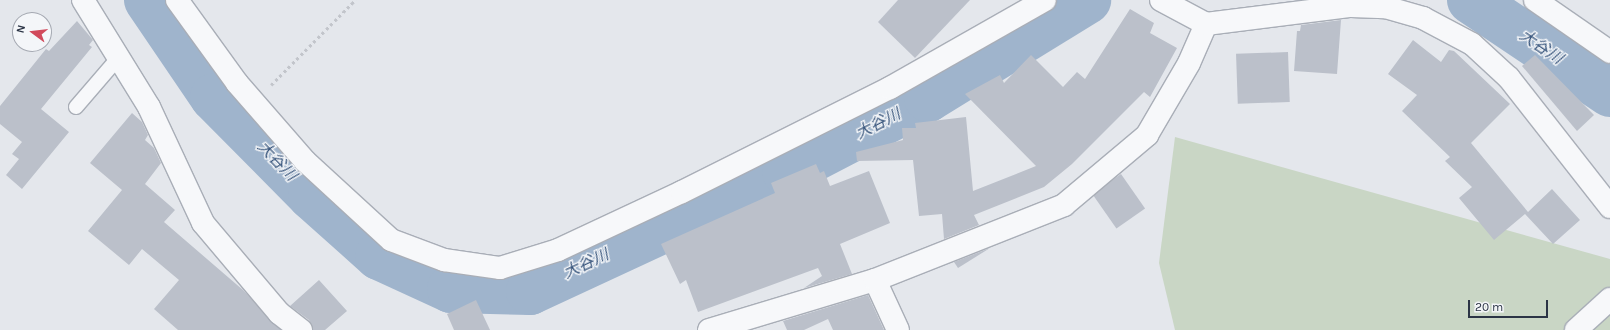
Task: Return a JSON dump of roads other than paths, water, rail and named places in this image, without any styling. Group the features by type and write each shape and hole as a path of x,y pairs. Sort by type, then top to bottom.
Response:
{"street":[{"path":"83,0 149,107 203,223 279,313 301,330"},
{"path":"177,0 254,103 304,161 391,240 444,260 500,268 558,250 682,192 890,88 1045,0"},
{"path":"1161,0 1206,24 1386,3 1423,18 1472,44 1508,78 1610,207"},
{"path":"1535,0 1610,52"},
{"path":"709,330 875,280 1064,205 1147,135 1189,63 1206,24"},
{"path":"875,280 898,330"},
{"path":"1576,330 1610,298"}],"lane":[{"path":"76,107 119,57"}],"waterway":[{"name":"大谷川","path":"148,0 214,97 312,196 379,256 451,289 530,291 786,172 928,98 1087,0"},
{"name":"大谷川","path":"1471,0 1610,93"}]}
